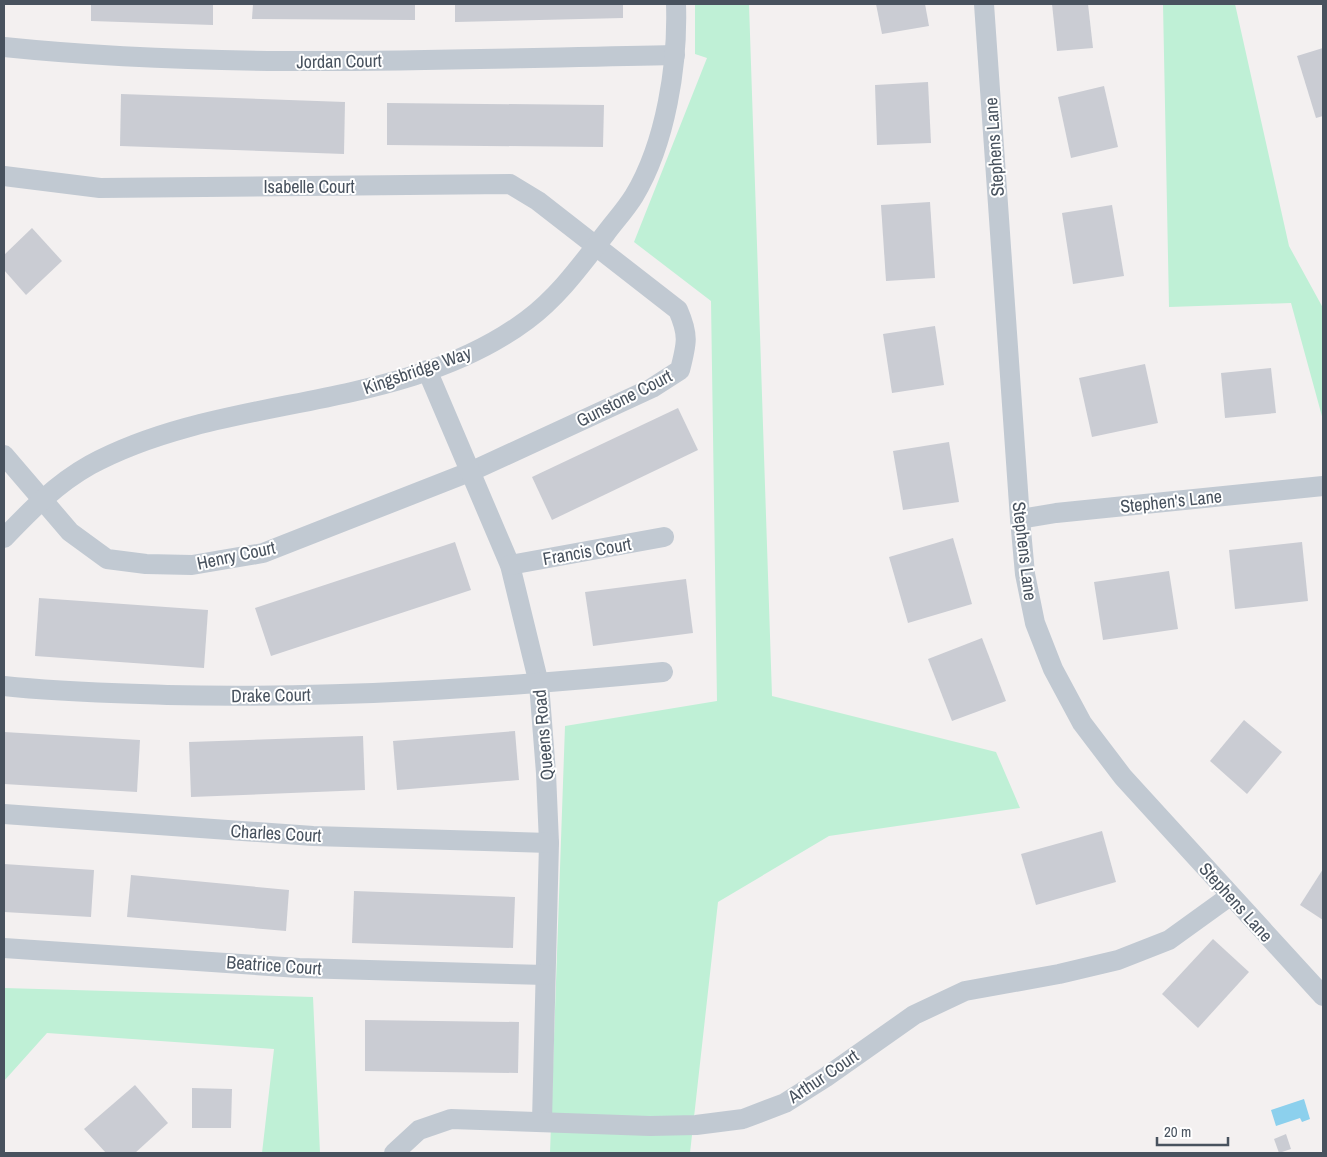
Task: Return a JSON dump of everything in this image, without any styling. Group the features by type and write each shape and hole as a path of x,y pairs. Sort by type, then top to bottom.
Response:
{"street":[{"name":"Kingsbridge Way","path":"4,538 41,500 88,466 136,443 214,420 389,383 463,358 526,321 566,286 634,195 656,147 675,55 676,4"},
{"name":"Stephens Lane","path":"984,4 1024,574 1035,622 1053,669 1082,723 1122,777 1323,996"},
{"name":"Jordan Court","path":"4,47 130,58 286,62 675,55"},
{"name":"Isabelle Court","path":"4,176 100,188 510,184 538,201 596,245"},
{"name":"Gunstone Court","path":"472,471 652,388 680,370 685,351 687,330 678,310 596,245"},
{"name":"Queens Road","path":"427,370 472,471 510,565 539,684 549,843 542,1121"},
{"name":"Henry Court","path":"4,455 70,532 107,559 146,564 192,565 263,553 472,471"},
{"name":"Stephen's Lane","path":"1020,519 1056,513 1323,486"},
{"name":"Francis Court","path":"510,565 664,537"},
{"name":"Drake Court","path":"4,686 57,692 215,696 367,694 539,684 662,672"},
{"name":"Charles Court","path":"4,814 313,836 549,843"},
{"name":"Arthur Court","path":"394,1153 418,1130 451,1119 650,1126 696,1125 743,1119 785,1102 914,1015 956,995 965,991 1059,974 1118,960 1169,940 1230,896"},
{"name":"Beatrice Court","path":"4,948 299,968 545,975"}],"green space":[{"path":"695,4 749,4 772,696 996,752 1020,808 829,836 718,902 690,1153 550,1153 565,726 717,701 711,301 634,242 707,58 695,54"},
{"path":"1163,4 1235,4 1289,246 1323,308 1323,420 1291,303 1169,307"},
{"path":"4,988 313,997 320,1153 262,1153 274,1049 47,1033 4,1081"}],"water":[{"path":"1304,1099 1310,1119 1302,1122 1300,1118 1276,1126 1271,1110"}],"building":[{"path":"91,4 213,4 213,25 91,21"},
{"path":"253,4 415,4 415,20 252,19"},
{"path":"455,4 623,4 623,18 455,22"},
{"path":"876,4 925,4 929,26 882,34"},
{"path":"1052,4 1088,4 1093,48 1057,51"},
{"path":"1323,48 1323,116 1316,118 1297,56"},
{"path":"928,82 931,143 877,145 875,85"},
{"path":"1104,86 1118,147 1071,158 1058,97"},
{"path":"121,94 345,102 344,154 120,146"},
{"path":"387,103 604,105 603,147 387,145"},
{"path":"930,202 935,278 886,281 881,205"},
{"path":"1112,205 1124,276 1073,284 1062,213"},
{"path":"32,228 62,261 26,295 4,270 4,255"},
{"path":"935,326 944,385 892,393 883,334"},
{"path":"1145,364 1158,423 1092,437 1079,378"},
{"path":"1271,368 1276,413 1225,418 1221,373"},
{"path":"678,408 698,450 552,520 532,477"},
{"path":"949,442 959,502 903,510 893,451"},
{"path":"953,538 972,604 908,623 889,557"},
{"path":"455,542 471,590 271,656 255,608"},
{"path":"1302,542 1308,601 1235,609 1229,550"},
{"path":"1169,571 1178,629 1103,640 1094,582"},
{"path":"686,579 693,633 593,646 585,592"},
{"path":"39,598 208,610 204,668 35,656"},
{"path":"982,638 1006,701 952,721 928,659"},
{"path":"1244,720 1282,752 1247,794 1210,761"},
{"path":"515,731 519,780 397,790 393,741"},
{"path":"4,732 140,740 137,792 4,784"},
{"path":"363,736 365,790 191,797 189,742"},
{"path":"1102,831 1116,882 1036,905 1021,854"},
{"path":"4,864 94,870 91,917 4,912"},
{"path":"1323,869 1323,920 1300,905"},
{"path":"131,875 289,890 286,931 127,917"},
{"path":"354,891 515,897 513,948 352,943"},
{"path":"1213,939 1249,972 1198,1028 1162,994"},
{"path":"365,1020 519,1022 518,1073 365,1071"},
{"path":"135,1085 168,1123 135,1153 106,1153 84,1129"},
{"path":"192,1088 232,1089 231,1128 192,1128"},
{"path":"1286,1134 1291,1149 1279,1153 1274,1139"}]}
